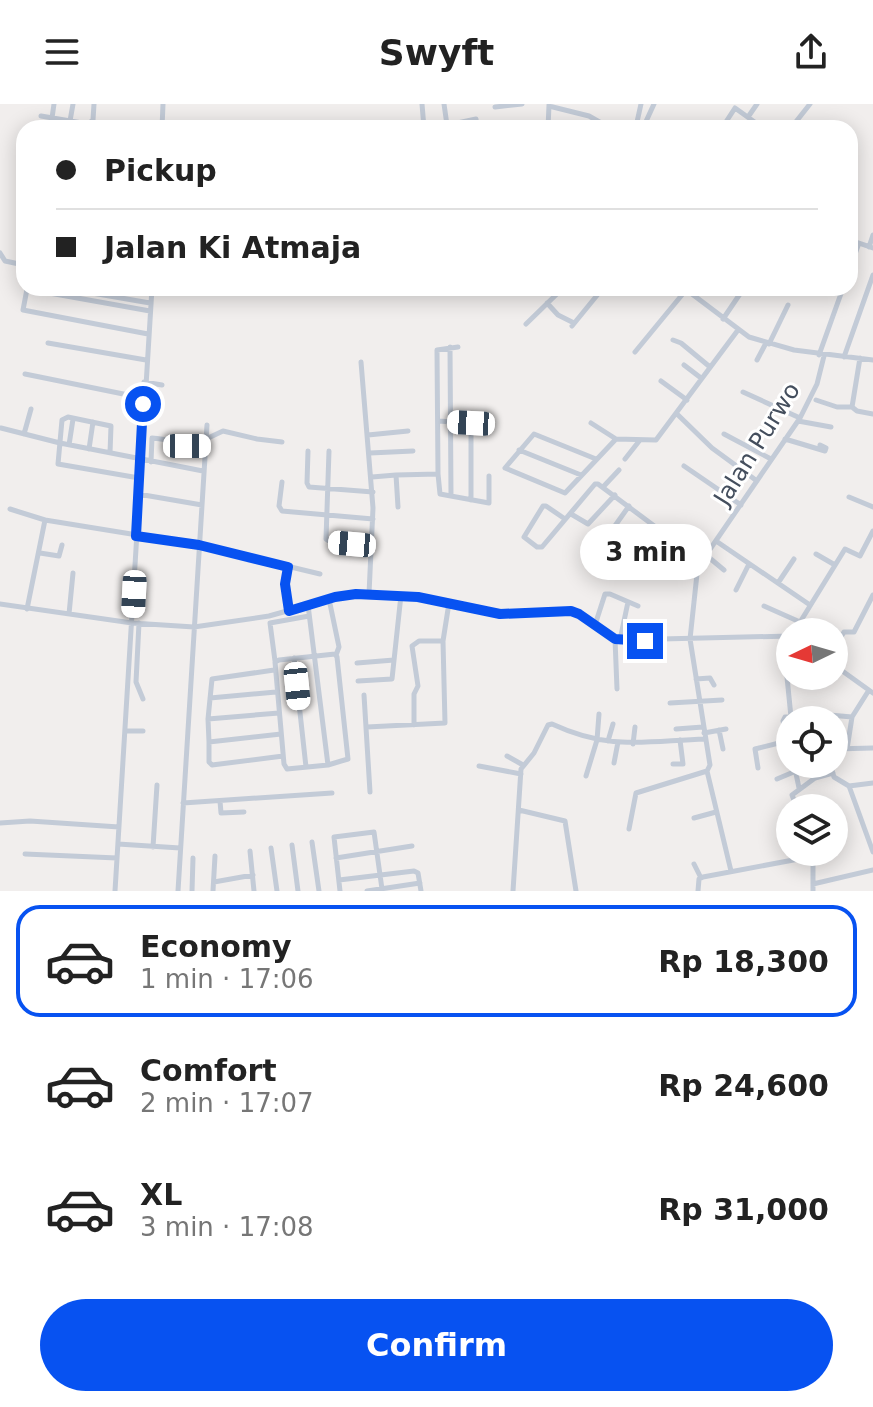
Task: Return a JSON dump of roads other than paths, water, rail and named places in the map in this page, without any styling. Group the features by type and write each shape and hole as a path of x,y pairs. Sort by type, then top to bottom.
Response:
{"street":[{"path":"52,118 54,104"},
{"path":"495,107 522,104"},
{"path":"748,117 757,104"},
{"path":"797,120 810,104"},
{"path":"549,105 596,120"},
{"path":"727,120 735,108 752,120"},
{"path":"41,116 64,120"},
{"path":"859,243 871,248 873,235"},
{"path":"0,253 5,261 16,263"},
{"path":"844,357 873,275"},
{"path":"26,296 23,310 148,334"},
{"path":"66,296 150,311"},
{"path":"109,296 150,303"},
{"path":"145,461 144,402 151,296"},
{"path":"526,324 554,296"},
{"path":"547,303 573,325 597,296"},
{"path":"635,352 679,296"},
{"path":"694,296 738,330 768,344 822,355 872,358"},
{"path":"723,319 739,296"},
{"name":"Jalan Purwo","path":"731,871 707,771 710,765 690,639 697,574 705,556 799,419 817,384 822,355 840,296"},
{"path":"757,360 788,305"},
{"path":"591,423 616,439 657,439 738,330"},
{"path":"673,340 710,367"},
{"path":"48,343 146,360"},
{"path":"450,347 451,496"},
{"path":"458,347 437,350 440,494 489,503 489,476"},
{"path":"852,407 860,358"},
{"path":"361,362 373,492 369,594"},
{"path":"684,365 701,378"},
{"path":"25,374 157,407"},
{"path":"661,381 687,400"},
{"path":"146,382 160,384"},
{"path":"743,392 799,419 831,427"},
{"path":"816,400 873,414"},
{"path":"24,434 31,409"},
{"path":"677,414 712,448 757,481"},
{"path":"69,445 73,419"},
{"path":"110,453 111,426 62,420 59,465 139,478"},
{"path":"438,421 484,424"},
{"path":"89,449 93,422"},
{"path":"471,423 471,500"},
{"path":"178,891 207,425"},
{"path":"1,428 69,445 204,471"},
{"path":"115,891 117,858 122,844 119,827 136,623 142,494 139,478 152,438 177,440 187,446 205,442 223,431 282,442"},
{"path":"368,435 408,431"},
{"path":"596,459 538,434 531,436 506,467 507,471 563,493 616,439"},
{"path":"724,434 771,459"},
{"path":"625,459 640,439"},
{"path":"785,439 825,452 826,448 820,445"},
{"path":"519,450 581,475"},
{"path":"308,451 308,486 373,492"},
{"path":"329,451 327,540 371,545"},
{"path":"370,453 413,451"},
{"path":"684,466 741,505"},
{"path":"604,486 619,470"},
{"path":"372,477 438,474"},
{"path":"396,475 398,507"},
{"path":"282,482 279,506 282,511 373,519"},
{"path":"565,519 543,506 524,537 541,548 595,484 604,486 661,531 676,533 724,570"},
{"path":"142,494 202,505"},
{"path":"571,514 588,524 615,495"},
{"path":"849,497 873,507"},
{"path":"629,506 607,536 639,559 661,531"},
{"path":"10,509 45,520 199,545 320,574"},
{"path":"27,609 45,520"},
{"path":"623,548 638,527"},
{"path":"860,556 873,531"},
{"path":"716,541 810,605"},
{"path":"40,553 59,556 62,545"},
{"path":"802,618 845,549 871,561"},
{"path":"816,554 835,565"},
{"path":"778,583 794,559"},
{"path":"736,590 749,564"},
{"path":"288,567 285,584 289,611"},
{"path":"69,614 73,573"},
{"path":"0,604 136,623 194,627 252,620 329,599 369,594 401,595 500,614 571,611 617,640 776,636"},
{"path":"595,625 605,594 638,606"},
{"path":"358,681 392,679 401,595"},
{"path":"848,632 854,632 873,595"},
{"path":"309,616 270,623 286,768 328,765 348,759 336,655 339,647 329,599"},
{"path":"617,689 617,640 628,602"},
{"path":"367,727 443,725 446,722 443,641 449,603"},
{"path":"308,605 328,765"},
{"path":"764,606 791,618"},
{"path":"136,623 136,682 143,699"},
{"path":"414,725 414,694 418,686 412,646 419,641 443,641"},
{"path":"283,756 212,765 209,762 210,682 213,678 274,666 294,658 336,655"},
{"path":"294,658 306,767"},
{"path":"357,663 394,660"},
{"path":"848,675 871,691 852,717 848,743"},
{"path":"696,679 710,678 714,685"},
{"path":"209,698 276,692"},
{"path":"364,695 370,792"},
{"path":"670,703 722,700"},
{"path":"208,719 279,713"},
{"path":"586,776 597,740 599,714"},
{"path":"513,891 523,765 551,724 576,736 633,744 680,740 722,730 723,749"},
{"path":"608,741 613,724"},
{"path":"633,744 635,727"},
{"path":"676,729 704,733"},
{"path":"129,731 143,731"},
{"path":"209,742 281,734"},
{"path":"673,764 683,764 680,740"},
{"path":"614,763 618,742"},
{"path":"758,768 755,749 776,744"},
{"path":"848,749 873,748"},
{"path":"507,756 523,765"},
{"path":"479,766 521,774"},
{"path":"629,829 636,793 707,771"},
{"path":"797,778 799,789"},
{"path":"793,794 815,778"},
{"path":"836,778 849,786 873,783"},
{"path":"153,847 157,785"},
{"path":"849,786 873,852"},
{"path":"183,803 332,793"},
{"path":"220,800 221,813 244,812"},
{"path":"519,810 565,821 576,891"},
{"path":"694,818 716,812"},
{"path":"0,823 30,821 119,827"},
{"path":"333,891 340,890 334,838 374,832 382,889"},
{"path":"312,842 319,891"},
{"path":"122,844 180,848"},
{"path":"292,845 298,891"},
{"path":"336,858 412,846"},
{"path":"271,848 277,891"},
{"path":"250,851 254,891"},
{"path":"25,854 117,858"},
{"path":"213,891 215,856"},
{"path":"192,891 193,858"},
{"path":"701,878 776,862"},
{"path":"694,864 701,878 698,891"},
{"path":"812,866 813,887 873,870"},
{"path":"339,880 414,871 418,873 421,891"},
{"path":"214,882 253,875"},
{"path":"367,891 420,883"}]}
